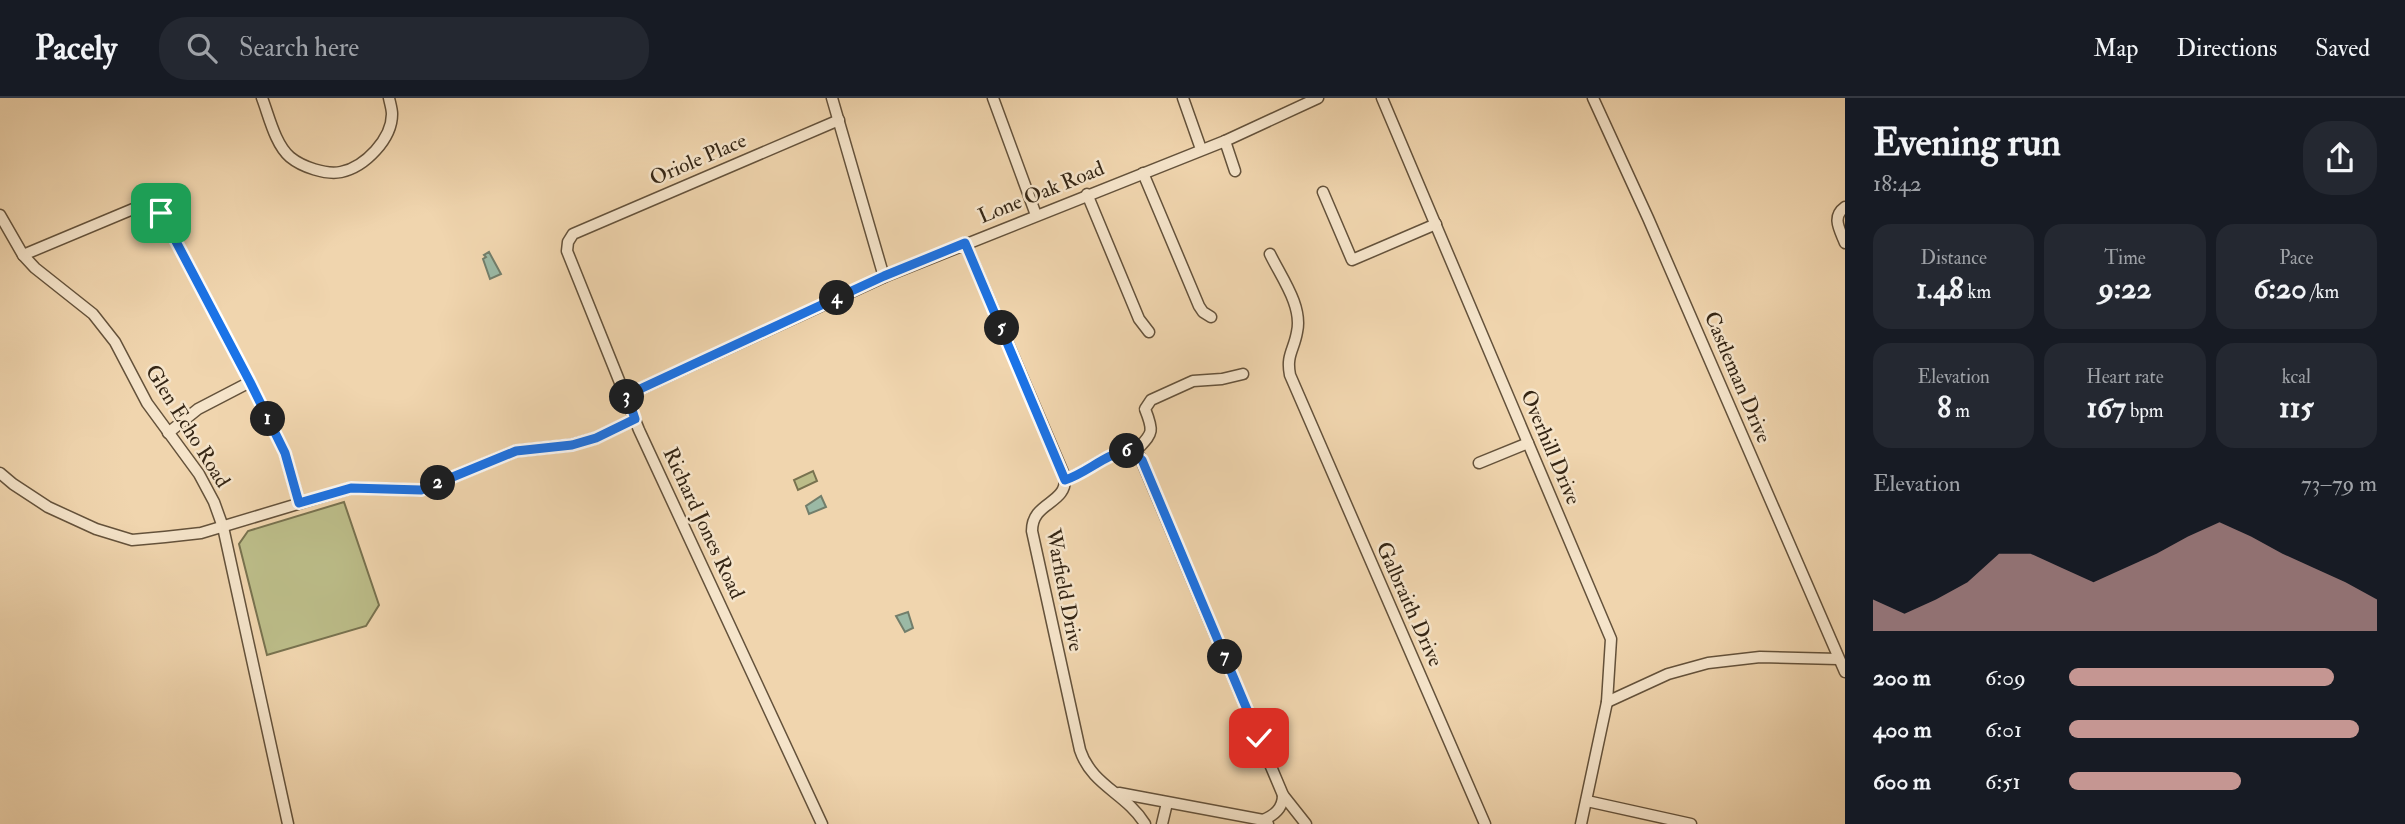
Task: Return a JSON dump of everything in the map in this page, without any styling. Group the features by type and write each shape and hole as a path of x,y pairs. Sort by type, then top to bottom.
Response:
{"street":[{"path":"262,98 280,142 290,156 324,172 342,172 363,162 383,143 392,116 389,98"},
{"path":"832,98 884,276"},
{"path":"993,98 1036,215"},
{"path":"1183,98 1201,149"},
{"name":"Lone Oak Road","path":"627,395 884,276 1225,141 1318,98"},
{"name":"Overhill Drive","path":"1382,98 1611,639 1607,702 1581,824"},
{"name":"Castleman Drive","path":"1593,98 1648,218 1845,672"},
{"name":"Oriole Place","path":"573,234 839,120"},
{"path":"1225,141 1235,171"},
{"path":"1143,173 1199,306 1212,317"},
{"path":"1323,192 1352,260 1436,224"},
{"path":"1087,194 1139,319 1149,332"},
{"path":"23,255 145,204 154,205 161,213 285,453 299,503"},
{"path":"1845,208 1838,212 1836,219 1845,243"},
{"name":"Glen Echo Road","path":"0,215 23,255 102,324 115,342 147,402 199,474 214,502 223,527 288,824"},
{"name":"Richard Jones Road","path":"573,234 567,251 635,419 822,824"},
{"path":"965,243 1065,480 1086,472 1118,453 1135,452 1140,457 1283,795 1306,824"},
{"name":"Galbraith Drive","path":"1270,254 1294,303 1298,318 1297,332 1287,360 1290,375 1485,824"},
{"path":"1135,452 1152,434 1145,409 1151,400 1193,381 1222,379 1243,373"},
{"path":"168,433 198,409 250,382"},
{"path":"0,473 48,507 96,529 132,540 201,533 351,488 421,490 516,451 572,445 596,438 635,419"},
{"path":"1479,463 1528,443"},
{"name":"Warfield Drive","path":"1065,480 1061,494 1034,517 1033,536 1078,743 1092,774 1134,809 1145,824"},
{"path":"1607,702 1657,678 1708,663 1760,657 1838,659"},
{"path":"1115,792 1266,822 1278,810 1283,802 1283,795"},
{"path":"1587,801 1691,824"},
{"path":"1162,824 1167,803"}],"green space":[{"path":"813,471 817,481 798,490 794,480"},
{"path":"344,502 379,605 366,626 267,655 239,544 248,531"}],"shaded area":[{"path":"489,252 501,274 490,279 483,259"},
{"path":"821,496 826,507 809,514 806,506"},
{"path":"908,612 913,628 905,632 896,616"}],"route":[{"path":"161,213 285,453 299,503 351,488 421,490 516,451 572,445 596,438 635,419 627,395 884,276 965,243 1065,480 1086,472 1121,452 1132,451 1142,460 1259,738"}]}
